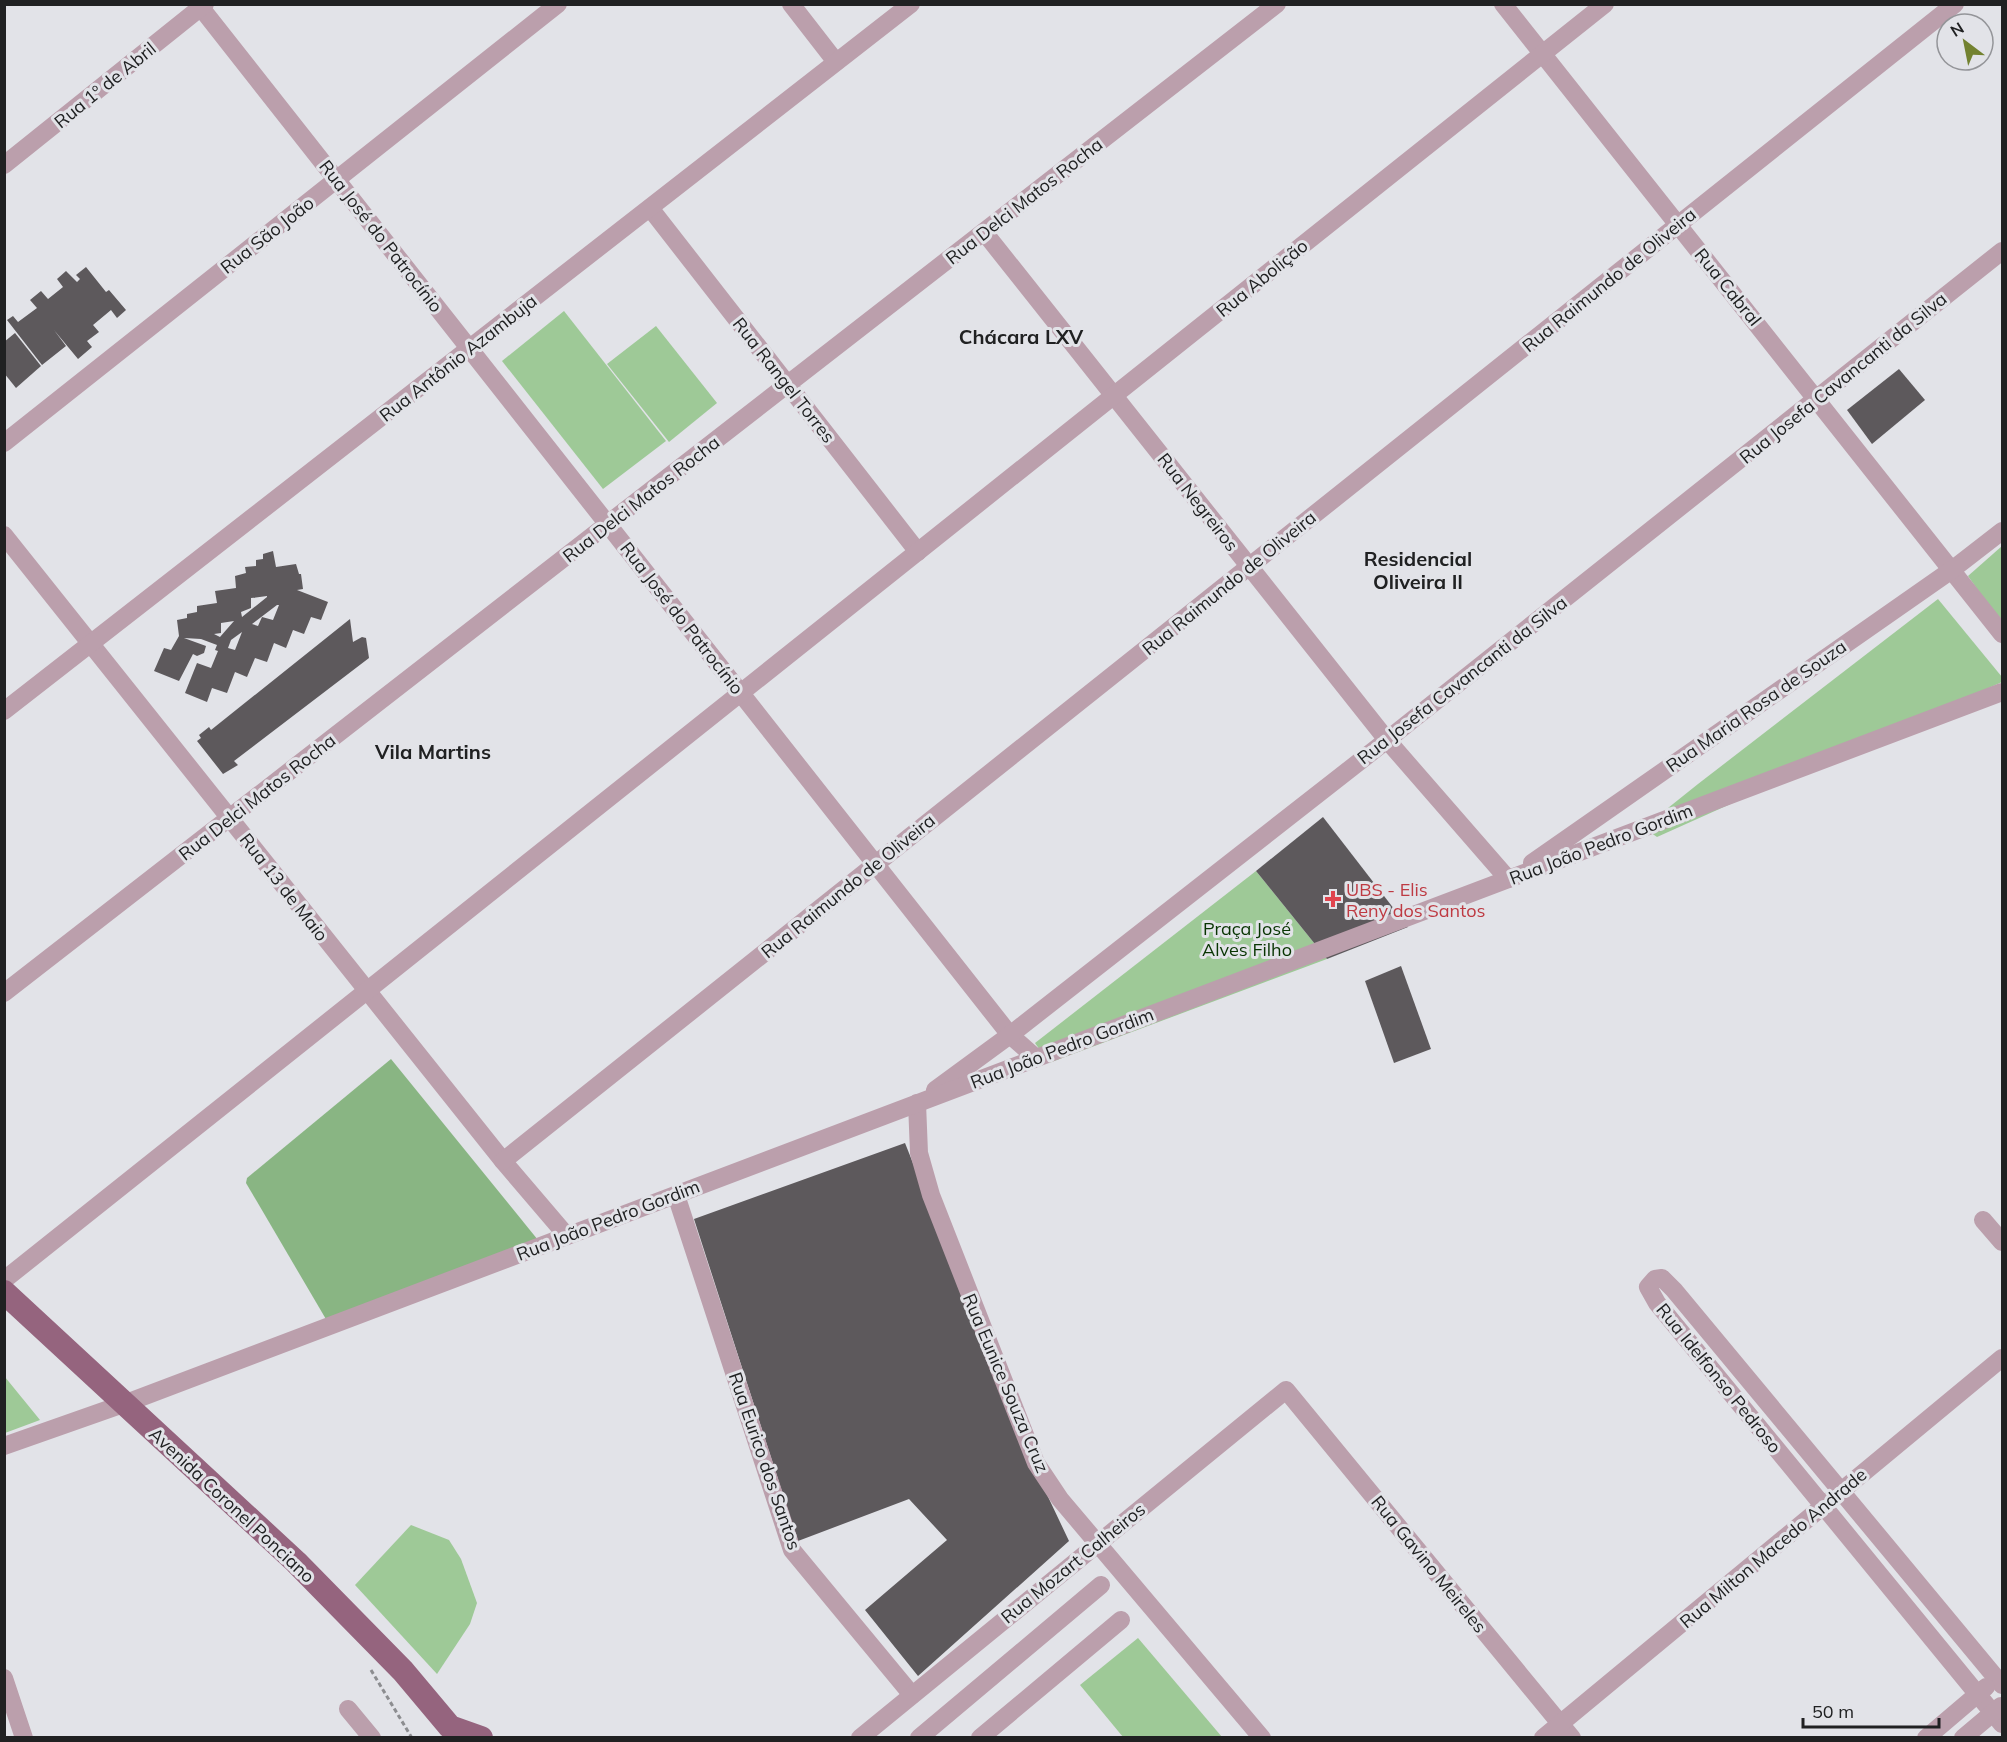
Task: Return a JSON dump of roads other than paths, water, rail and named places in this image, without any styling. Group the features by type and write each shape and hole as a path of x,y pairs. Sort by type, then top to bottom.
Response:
{"main road":[{"name":"Avenida Coronel Ponciano","path":"4,1292 122,1404 296,1562 403,1671 450,1732 481,1737"}],"street":[{"name":"Rua São João","path":"4,443 558,4"},
{"path":"791,4 836,62"},
{"name":"Rua Antônio Azambuja","path":"4,711 911,4"},
{"name":"Rua Delci Matos Rocha","path":"4,993 1277,4"},
{"name":"Rua Cabral","path":"1503,4 1953,569 2002,634"},
{"name":"Rua Abolição","path":"4,1280 1605,4"},
{"name":"Rua Raimundo de Oliveira","path":"502,1161 1955,4"},
{"name":"Rua José do Patrocínio","path":"201,6 1010,1035 1036,1058"},
{"name":"Rua 1º de Abril","path":"4,165 201,6"},
{"name":"Rua Rangel Torres","path":"650,208 918,552"},
{"name":"Rua Negreiros","path":"984,232 1387,740 1508,879"},
{"name":"Rua Josefa Cavancanti da Silva","path":"917,1103 1010,1035 1387,740 2002,251"},
{"name":"Rua Maria Rosa de Souza","path":"1508,879 1953,569 2002,531"},
{"name":"Rua 13 de Maio","path":"4,535 502,1161 567,1236"},
{"name":"Rua João Pedro Gordim","path":"4,1446 122,1404 676,1195 2002,692"},
{"name":"Rua Eunice Souza Cruz","path":"917,1103 919,1153 931,1195 1025,1435 1046,1479 1097,1543 1262,1737"},
{"name":"Rua Eurico dos Santos","path":"676,1195 792,1550 912,1695"},
{"path":"1983,1220 2002,1242"},
{"name":"Rua Idelfonso Pedroso","path":"1999,1714 1978,1694 1653,1297 1648,1287 1655,1279 1662,1278 1674,1290 2000,1682"},
{"name":"Rua Milton Macedo Andrade","path":"1543,1737 1566,1730 1841,1491 2002,1358"},
{"name":"Rua Mozart Calheiros","path":"860,1737 1286,1390"},
{"name":"Rua Gavino Meireles","path":"1286,1390 1566,1730"},
{"path":"919,1737 1101,1585"},
{"path":"980,1737 1121,1620"},
{"path":"4,1678 24,1737"},
{"path":"1926,1737 1978,1694 2000,1682"},
{"path":"348,1709 372,1737"},
{"path":"1963,1737 1999,1714"}],"place":[{"name":"UBS - Elis Reny dos Santos","path":"1333,899"}],"district":[{"name":"Chácara LXV","path":"1021,336"},
{"name":"Residencial Oliveira II","path":"1418,570"},
{"name":"Vila Martins","path":"433,751"}],"park label":[{"name":"Praça José Alves Filho","path":"1247,938"}]}
